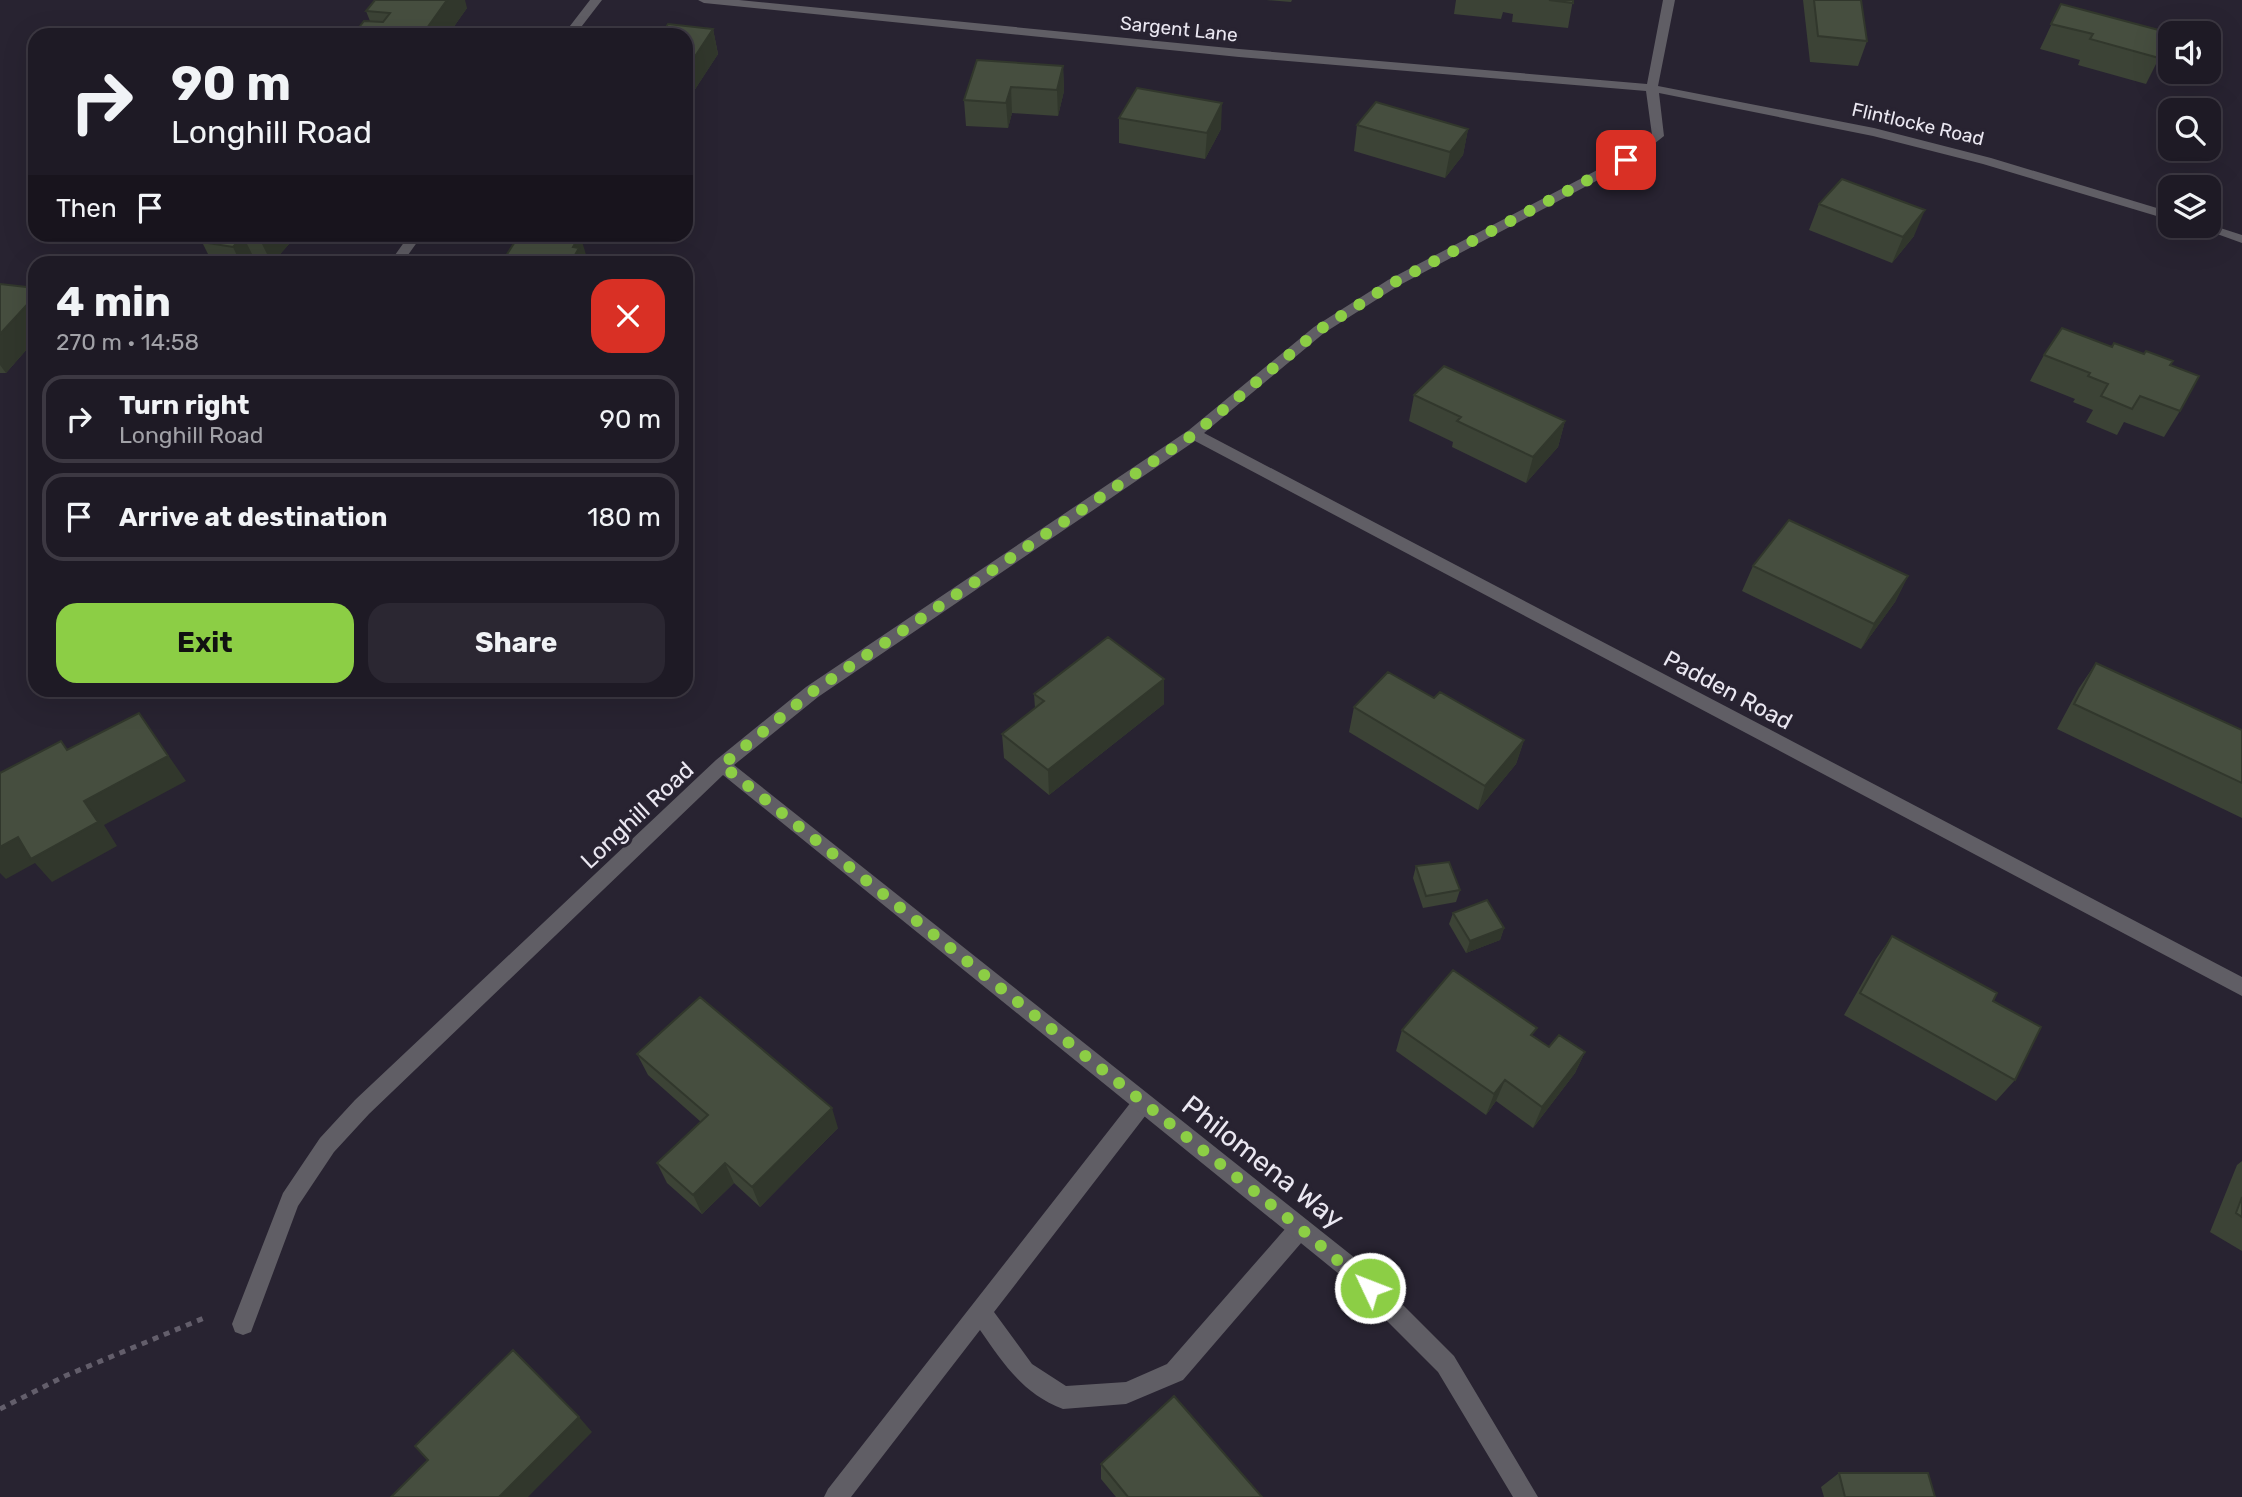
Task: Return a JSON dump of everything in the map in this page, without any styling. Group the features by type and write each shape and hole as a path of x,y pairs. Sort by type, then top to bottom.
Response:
{"street":[{"path":"574,28 596,0"},
{"name":"Sargent Lane","path":"704,0 1239,53 1652,88"},
{"name":"Longhill Road","path":"243,1324 290,1200 327,1145 362,1107 722,765 812,692 1194,434 1329,323 1393,283 1626,160 1658,136 1652,88 1669,0"},
{"name":"Flintlocke Road","path":"1652,88 1987,160 2158,212"},
{"path":"2221,232 2242,239"},
{"name":"Padden Road","path":"1194,434 2242,987"},
{"name":"Philomena Way","path":"722,765 1352,1270 1446,1364 1526,1497"},
{"path":"836,1497 1142,1104"},
{"path":"979,1311 1024,1372 1063,1398 1126,1392 1175,1372 1300,1228"}],"path":[{"path":"0,1409 65,1376 252,1298"}],"building":[{"path":"375,0 447,0 427,28 358,28 364,21 383,22 390,13 366,11"},
{"path":"1549,0 1573,0 1573,3"},
{"path":"1814,0 1861,0 1867,41 1818,36"},
{"path":"2061,4 2158,30 2158,58 2090,39 2093,34 2051,24"},
{"path":"668,24 713,29 693,59 693,28 665,28"},
{"path":"977,60 1063,66 1057,90 1011,87 1006,103 964,100"},
{"path":"1137,88 1222,103 1207,133 1119,118"},
{"path":"1376,102 1468,129 1450,152 1357,125"},
{"path":"1842,179 1925,210 1903,237 1819,204"},
{"path":"202,242 238,242 233,247"},
{"path":"515,242 576,242 573,247 579,248 574,256 506,256"},
{"path":"0,284 28,287 28,304 0,334"},
{"path":"2062,328 2112,347 2114,343 2144,354 2146,351 2173,361 2170,365 2199,376 2180,411 2140,396 2132,409 2101,396 2108,384 2088,376 2090,373 2044,355"},
{"path":"1444,366 1565,421 1533,457 1457,421 1461,417 1414,395"},
{"path":"1789,520 1908,576 1874,624 1753,566"},
{"path":"1108,637 1164,679 1048,770 1002,734 1044,701 1034,694"},
{"path":"2096,663 2242,730 2242,783 2074,704"},
{"path":"1388,672 1434,698 1440,692 1524,740 1485,786 1354,707"},
{"path":"139,713 168,756 84,801 98,822 31,859 18,837 0,847 0,773 61,741 67,750"},
{"path":"1449,862 1460,890 1426,896 1416,866"},
{"path":"1487,900 1504,928 1470,941 1453,913"},
{"path":"1892,936 1997,993 1993,1001 2041,1027 2015,1080 1860,993"},
{"path":"1453,970 1537,1028 1531,1035 1549,1047 1559,1035 1585,1052 1542,1107 1505,1080 1494,1094 1402,1030"},
{"path":"700,997 832,1108 752,1187 725,1163 693,1195 657,1163 708,1115 637,1054"},
{"path":"2242,1197 2242,1217 2236,1213"},
{"path":"513,1350 579,1417 499,1497 391,1497 428,1460 415,1446"},
{"path":"1174,1396 1262,1497 1128,1497 1101,1464"},
{"path":"1839,1473 1928,1473 1935,1497 1845,1497"}],"route":[{"path":"1370,1288 1300,1228 722,765 812,692 1194,434 1319,330 1393,283 1626,160"}]}
